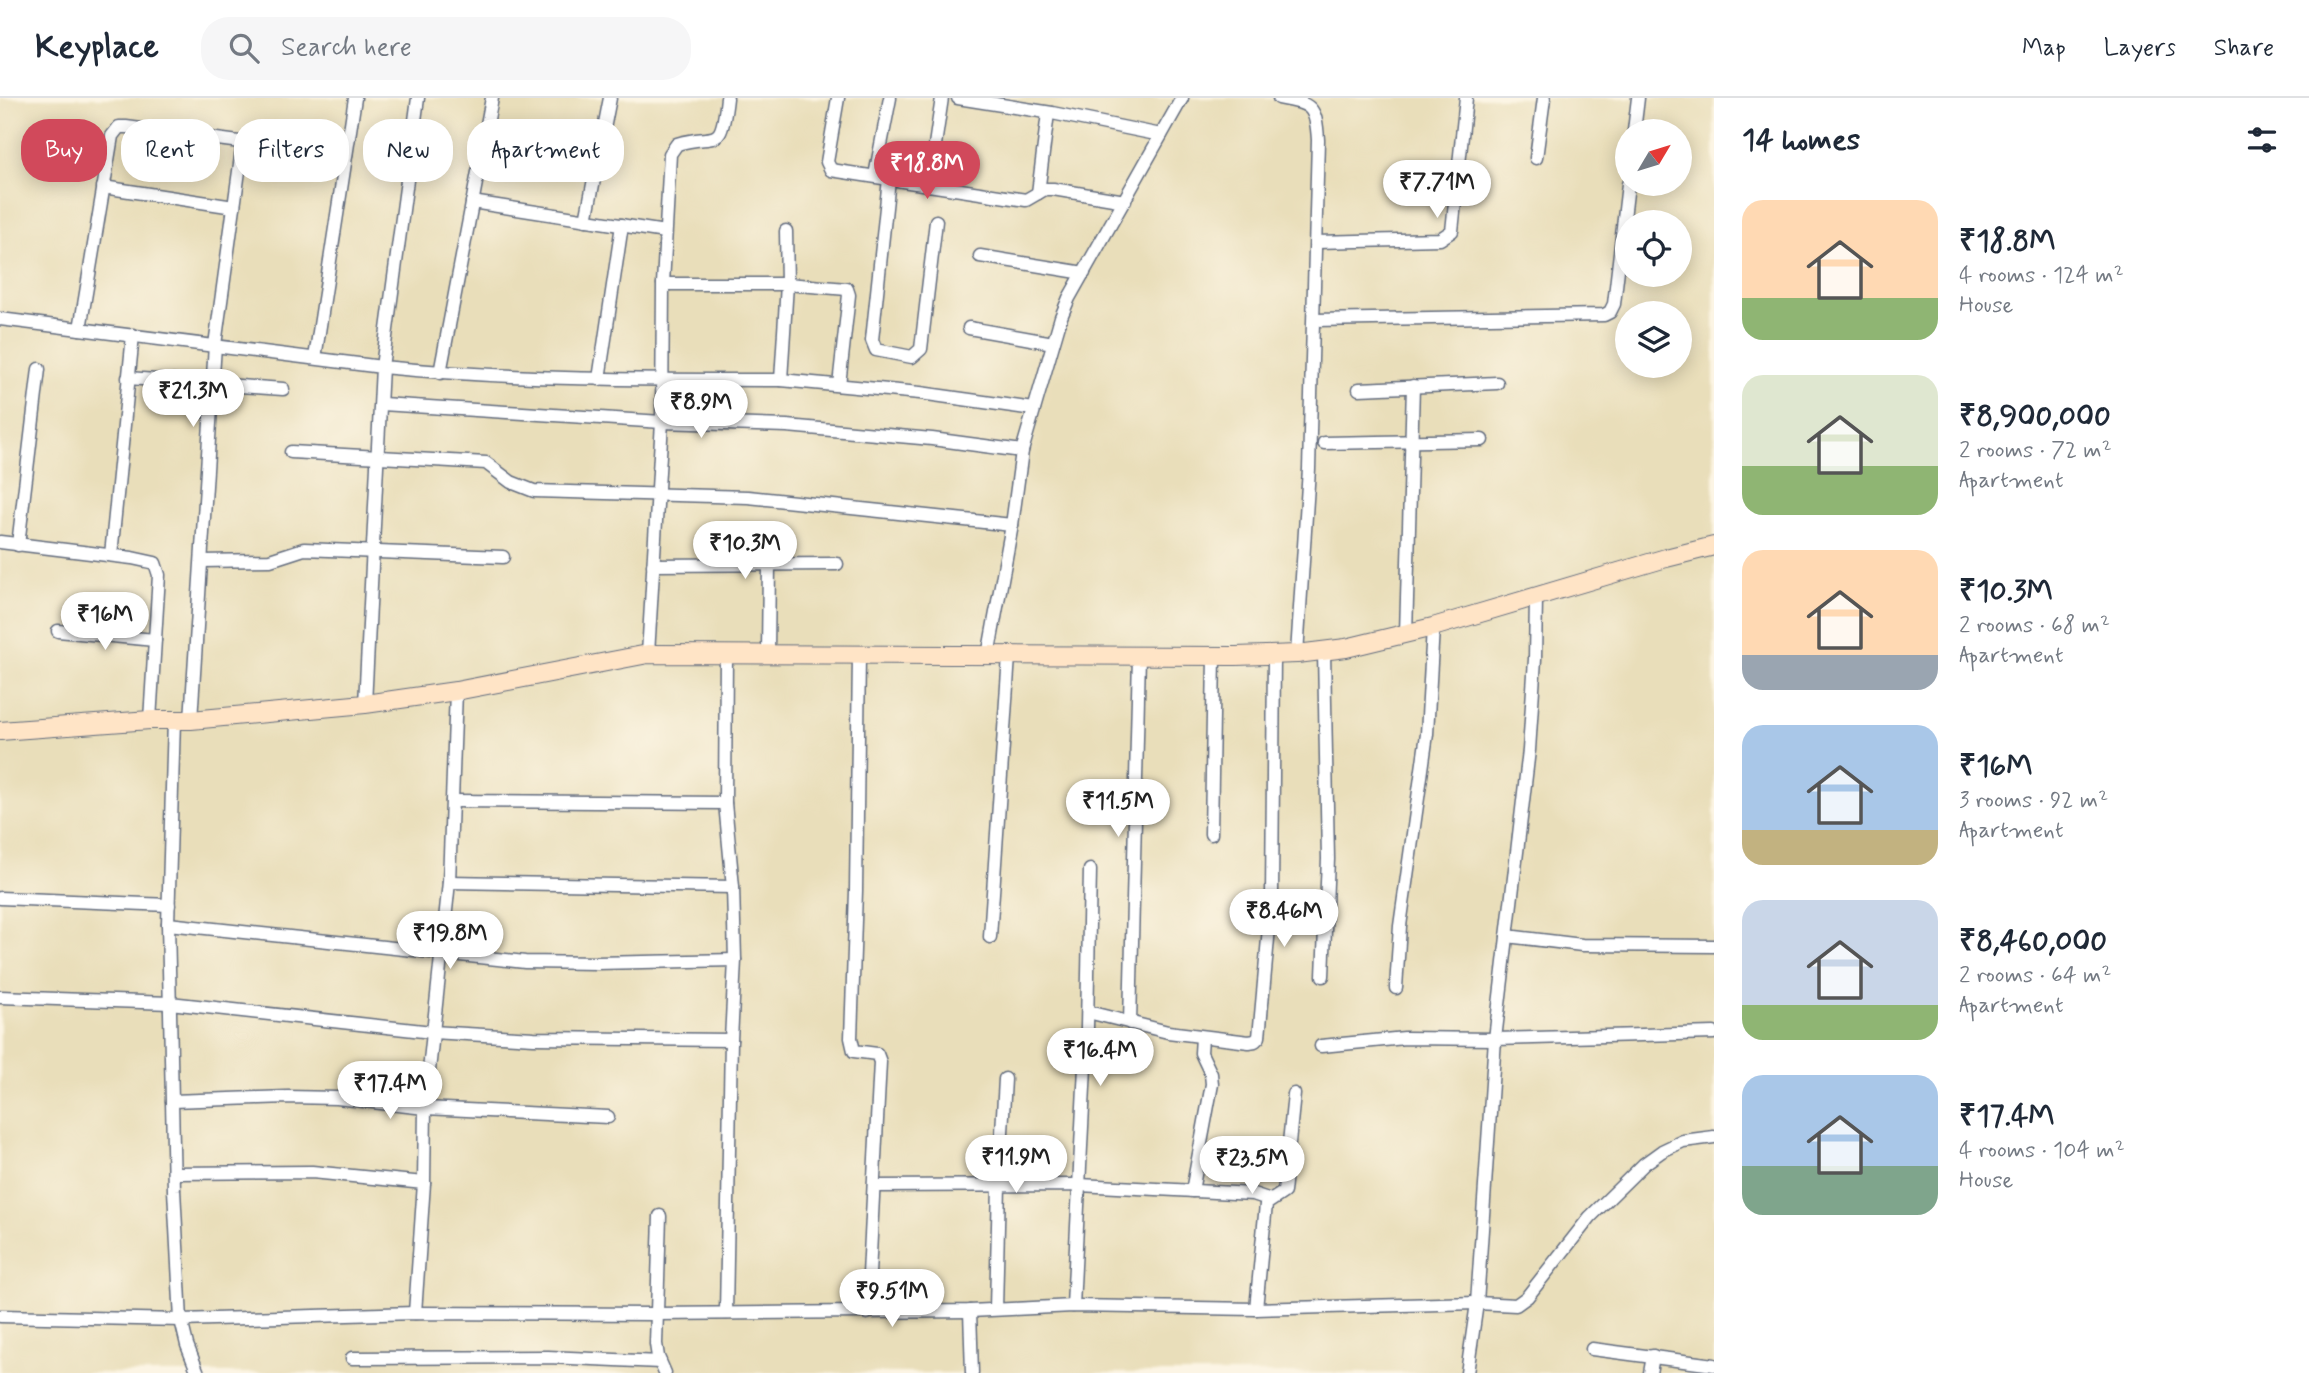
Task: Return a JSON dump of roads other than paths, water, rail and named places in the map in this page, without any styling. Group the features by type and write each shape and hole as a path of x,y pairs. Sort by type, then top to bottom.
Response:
{"street":[{"path":"349,137 355,98"},
{"path":"365,704 382,367 418,98"},
{"path":"440,373 492,98"},
{"path":"586,220 610,98"},
{"path":"648,654 662,422 665,232 672,148 682,142 711,140 716,136 723,127 727,98"},
{"path":"838,98 828,167 831,170 1026,200 1045,189 1053,189 1125,201"},
{"path":"875,176 890,98"},
{"path":"929,185 942,98"},
{"path":"958,98 1021,104 1048,113 1161,135"},
{"path":"988,656 1012,525 1022,451 1065,307 1182,98"},
{"path":"1279,98 1306,104 1315,113 1318,140 1309,469 1297,654"},
{"path":"1316,242 1440,239 1449,235 1452,231 1466,98"},
{"path":"1536,158 1544,98"},
{"path":"1635,119 1638,98"},
{"path":"1038,193 1048,113"},
{"path":"80,329 112,136 119,127 234,141"},
{"path":"889,178 872,340 876,350 912,357 921,349 936,221"},
{"path":"196,1372 181,1320 174,1173 168,924 182,720 202,561 215,345 237,182"},
{"path":"314,358 342,182"},
{"path":"103,187 234,206"},
{"path":"1314,320 1604,315 1610,312 1614,304 1627,196"},
{"path":"472,202 665,232"},
{"path":"600,379 622,225"},
{"path":"781,380 787,284 786,231"},
{"path":"980,256 1084,273"},
{"path":"663,284 787,284 845,289 848,291 839,385"},
{"path":"0,319 440,373 600,379 781,380 1034,409"},
{"path":"969,328 1053,343"},
{"path":"111,555 133,335"},
{"path":"18,545 39,369"},
{"path":"128,378 283,388"},
{"path":"1359,389 1497,383"},
{"path":"1406,634 1413,386"},
{"path":"382,404 662,422 787,426 932,439 1022,451"},
{"path":"1324,443 1482,440"},
{"path":"291,452 486,463 511,482 534,491 748,497 1012,525"},
{"path":"0,542 111,555 157,566 159,575 150,720"},
{"path":"0,731 182,720 365,704 456,691 648,654 1214,656 1324,652 1433,627 1714,546"},
{"path":"202,561 270,560 304,549 503,557"},
{"path":"768,653 769,564"},
{"path":"653,565 837,564"},
{"path":"1467,1373 1477,1303 1495,1038 1531,728 1536,597"},
{"path":"1396,988 1399,926 1427,734 1433,627"},
{"path":"58,631 155,640"},
{"path":"1323,976 1328,859 1324,652"},
{"path":"726,654 725,803 733,887 735,960 726,1313"},
{"path":"859,655 851,1038 853,1051 877,1054 879,1058 867,1312"},
{"path":"1087,1012 1168,1032 1202,1037 1249,1042 1259,1037 1272,895 1274,655"},
{"path":"990,937 1009,656"},
{"path":"1130,1023 1139,656"},
{"path":"1211,834 1214,656"},
{"path":"415,1313 424,1183 425,1108 449,881 456,691"},
{"path":"452,801 725,803"},
{"path":"1073,1306 1087,1012 1090,870"},
{"path":"449,881 733,887"},
{"path":"0,898 169,905"},
{"path":"168,924 537,962 735,960"},
{"path":"1507,936 1582,945 1714,946"},
{"path":"0,997 170,1003 432,1032 534,1038 731,1040"},
{"path":"1321,1046 1405,1038 1714,1033"},
{"path":"1192,1191 1212,1084 1211,1074 1201,1053 1202,1037"},
{"path":"996,1309 1005,1079"},
{"path":"1256,1309 1266,1204 1284,1192 1294,1094"},
{"path":"172,1101 337,1098 425,1108 607,1117"},
{"path":"0,1316 181,1320 415,1313 656,1314 970,1311 1073,1306 1256,1309 1477,1303 1516,1305 1524,1301 1590,1217 1644,1164 1661,1151 1683,1141 1714,1137"},
{"path":"174,1173 312,1172 424,1183"},
{"path":"875,1186 1079,1185 1253,1194 1271,1200"},
{"path":"352,1359 548,1357 663,1367 656,1343 660,1216"},
{"path":"970,1311 972,1373"},
{"path":"1592,1349 1714,1365"},
{"path":"1650,1373 1653,1356"}]}
